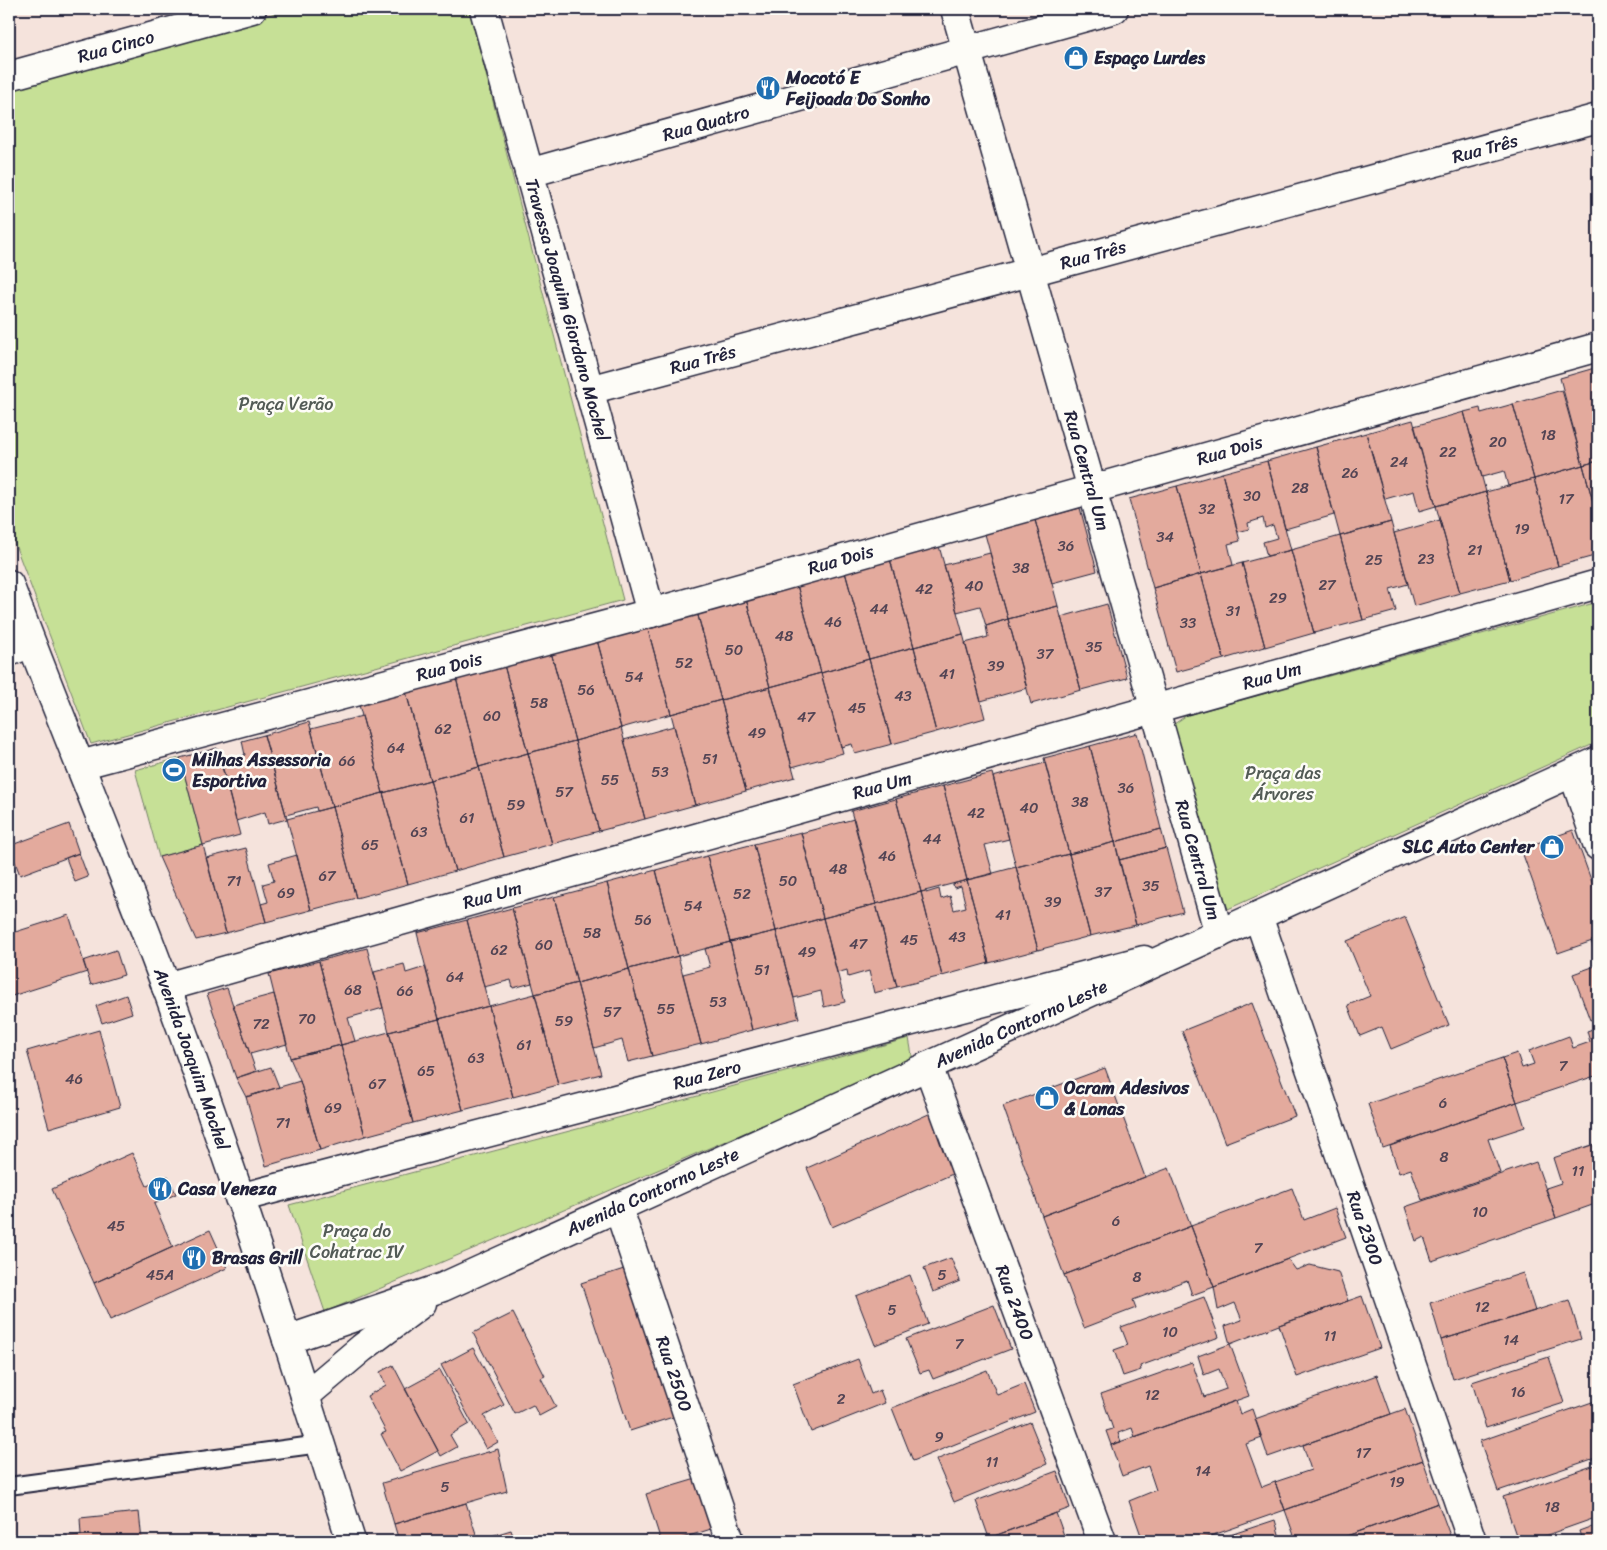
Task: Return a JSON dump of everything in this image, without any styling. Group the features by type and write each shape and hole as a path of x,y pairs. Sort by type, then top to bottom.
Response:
{"street":[{"name":"Rua Cinco","path":"9,76 252,9"},
{"name":"Travessa Joaquim Giordano Mochel","path":"484,9 651,612"},
{"name":"Rua Central Um","path":"955,9 1219,934"},
{"name":"Rua Quatro","path":"529,173 1114,9"},
{"name":"Rua Três","path":"589,390 1598,118"},
{"name":"Rua Dois","path":"80,765 651,612 1598,347"},
{"name":"Avenida Joaquim Mochel","path":"9,584 20,647 80,765 166,987 206,1097 287,1340 351,1541"},
{"name":"Rua Um","path":"166,987 1598,584"},
{"name":"Avenida Contorno Leste","path":"287,1340 443,1287 1598,761"},
{"path":"1573,773 1598,846"},
{"name":"Rua 2300","path":"1258,916 1472,1541"},
{"name":"Rua Zero","path":"239,1198 1142,960 1174,954"},
{"name":"Rua 2400","path":"928,1066 1102,1541"},
{"name":"Rua 2500","path":"618,1207 730,1541"},
{"name":"Avenida Contorno Leste","path":"305,1396 362,1348 443,1287"}],"lane":[{"path":"9,1486 320,1444"}],"green space":[{"name":"Praça Verão","path":"290,9 469,9 623,600 91,744 9,529 9,88"},
{"name":"Praça das Árvores","path":"1598,602 1598,742 1228,909 1167,729 1187,715"},
{"path":"180,758 203,845 159,857 135,770"},
{"name":"Praça do Cohatrac IV","path":"909,1038 913,1061 325,1312 289,1205 581,1128"}],"building":[{"path":"1598,367 1598,461 1583,465 1560,378"},
{"path":"1562,390 1583,465 1534,479 1513,404"},
{"path":"1513,404 1534,479 1508,486 1504,471 1482,477 1464,412 1480,408 1481,413"},
{"path":"1464,412 1486,492 1436,506 1414,426"},
{"path":"1413,420 1436,506 1419,511 1414,491 1385,499 1366,433"},
{"path":"1366,433 1391,522 1340,536 1316,447"},
{"path":"1316,447 1334,515 1285,529 1267,461"},
{"path":"1267,461 1291,550 1267,556 1263,542 1277,538 1273,525 1265,528 1263,518 1248,523 1249,529 1238,532 1222,473"},
{"path":"1598,461 1598,520 1583,465"},
{"path":"1583,465 1598,520 1598,555 1558,566 1534,479"},
{"path":"1222,473 1240,541 1228,544 1233,565 1201,574 1177,486"},
{"path":"1534,479 1558,566 1510,580 1486,492"},
{"path":"1177,486 1201,574 1153,588 1129,499"},
{"path":"1486,492 1510,580 1460,593 1436,506"},
{"path":"1080,508 1097,571 1052,583 1035,520"},
{"path":"1035,520 1058,606 1008,619 985,534"},
{"path":"1440,520 1460,593 1414,606 1394,533"},
{"path":"1391,522 1408,584 1390,589 1396,611 1363,620 1340,536"},
{"path":"1340,536 1363,620 1314,633 1291,550"},
{"path":"939,546 963,634 914,647 890,559"},
{"path":"1291,550 1314,633 1265,647 1242,563"},
{"path":"990,553 1008,619 986,626 980,606 957,612 944,565"},
{"path":"890,559 914,647 869,659 845,572"},
{"path":"1242,563 1265,647 1224,659 1201,574"},
{"path":"845,572 869,659 821,673 797,585"},
{"path":"1201,574 1224,659 1176,672 1153,588"},
{"path":"797,585 821,673 770,687 746,599"},
{"path":"746,599 770,687 721,700 697,612"},
{"path":"1107,604 1127,678 1081,690 1061,617"},
{"path":"1058,606 1081,690 1031,704 1008,619"},
{"path":"697,612 721,700 671,714 647,626"},
{"path":"1008,619 1027,688 981,701 965,643 988,637 986,626"},
{"path":"647,626 671,714 621,728 597,640"},
{"path":"963,634 985,718 936,732 914,647"},
{"path":"597,640 621,728 575,741 551,652"},
{"path":"914,647 936,732 892,744 869,659"},
{"path":"551,652 575,741 528,753 504,665"},
{"path":"869,659 892,744 855,754 852,744 841,747 821,673"},
{"path":"504,665 528,753 479,767 456,678"},
{"path":"821,673 843,753 792,767 770,687"},
{"path":"456,678 479,767 430,780 406,692"},
{"path":"770,687 795,777 746,791 721,700"},
{"path":"406,692 430,780 383,793 359,705"},
{"path":"721,700 746,791 695,805 671,714"},
{"path":"362,716 383,793 332,807 311,729"},
{"path":"309,722 332,807 317,811 316,807 286,815 264,735"},
{"path":"674,726 695,805 645,819 624,740"},
{"path":"621,728 645,819 599,831 575,741"},
{"path":"1137,733 1161,829 1115,842 1090,746"},
{"path":"264,735 287,819 268,824 265,812 236,821 221,761 245,755 242,741"},
{"path":"575,741 599,831 552,844 528,753"},
{"path":"1090,746 1115,842 1069,854 1044,758"},
{"path":"217,748 240,835 203,845 180,758"},
{"path":"528,753 552,844 504,857 479,767"},
{"path":"1045,763 1069,854 1016,867 993,777"},
{"path":"479,767 504,857 455,871 430,780"},
{"path":"992,773 1009,839 985,845 993,874 967,880 943,786"},
{"path":"430,780 455,871 408,884 383,793"},
{"path":"943,786 967,880 921,892 896,799"},
{"path":"383,793 408,884 356,898 332,807"},
{"path":"896,799 921,892 876,904 851,811"},
{"path":"332,807 356,898 311,910 287,819"},
{"path":"854,819 876,904 823,918 801,833"},
{"path":"69,824 79,853 20,875 9,846"},
{"path":"1161,829 1166,848 1119,860 1115,842"},
{"path":"1573,830 1598,899 1598,939 1558,953 1521,849"},
{"path":"801,832 823,918 776,931 754,844"},
{"path":"1115,842 1136,925 1090,936 1069,854"},
{"path":"754,844 776,931 730,942 707,856"},
{"path":"203,845 226,933 196,940 159,857"},
{"path":"246,848 266,922 226,933 206,858"},
{"path":"1166,848 1183,912 1136,925 1119,860"},
{"path":"79,853 88,877 75,882 66,858"},
{"path":"1069,854 1090,936 1038,950 1016,867"},
{"path":"297,855 311,910 266,922 261,904 268,902 263,884 274,881 269,863"},
{"path":"707,856 730,942 678,956 656,870"},
{"path":"1016,867 1038,950 989,963 967,880"},
{"path":"656,870 678,956 629,969 607,883"},
{"path":"967,880 989,963 942,976 921,892 926,891 926,893 939,889 941,899 950,896 954,910 966,907 961,886 954,888 953,884"},
{"path":"607,883 629,969 577,983 554,897"},
{"path":"921,892 942,976 897,987 876,904"},
{"path":"554,897 577,983 535,994 512,908"},
{"path":"876,904 897,987 874,993 869,971 848,977 847,970 837,973 823,918"},
{"path":"512,908 532,983 513,988 511,980 484,987 467,920"},
{"path":"69,915 87,972 9,997 9,934"},
{"path":"1405,917 1449,1025 1391,1049 1382,1027 1360,1036 1348,1005 1370,996 1347,941"},
{"path":"823,918 845,1002 824,1007 821,991 794,998 776,931"},
{"path":"467,920 489,1006 439,1019 417,933"},
{"path":"776,931 799,1018 752,1030 730,942"},
{"path":"1598,939 1598,961 1591,941"},
{"path":"730,942 752,1030 701,1044 683,974 710,967 705,949"},
{"path":"367,948 383,1008 348,1018 355,1041 341,1045 319,961"},
{"path":"116,950 124,975 91,985 83,961"},
{"path":"678,956 701,1044 652,1056 629,969"},
{"path":"319,961 341,1045 290,1058 269,974"},
{"path":"404,964 406,973 425,967 439,1019 389,1032 374,972"},
{"path":"1598,965 1598,1017 1590,1020 1573,974"},
{"path":"629,969 652,1056 628,1062 622,1040 594,1048 577,983"},
{"path":"577,983 601,1074 558,1085 535,994"},
{"path":"227,988 256,1071 236,1078 207,994"},
{"path":"274,994 287,1044 250,1054 233,1005"},
{"path":"535,994 558,1085 513,1097 489,1006"},
{"path":"126,995 132,1013 102,1023 96,1006"},
{"path":"1252,1003 1295,1116 1225,1143 1182,1031"},
{"path":"489,1006 513,1097 463,1110 439,1019"},
{"path":"439,1019 463,1110 413,1123 389,1032"},
{"path":"1598,1027 1598,1075 1517,1102 1502,1058 1517,1053 1522,1068 1534,1064 1529,1051 1569,1036 1573,1048 1590,1042 1587,1031"},
{"path":"99,1030 120,1107 49,1128 27,1051"},
{"path":"389,1032 413,1123 365,1136 341,1045"},
{"path":"341,1045 365,1136 320,1150 300,1081 290,1058"},
{"path":"1502,1058 1517,1102 1383,1148 1368,1104"},
{"path":"271,1067 279,1087 246,1097 236,1078"},
{"path":"1105,1068 1145,1177 1042,1216 1003,1106"},
{"path":"300,1081 320,1150 266,1166 246,1097"},
{"path":"1517,1102 1525,1127 1488,1139 1500,1173 1422,1200 1411,1169 1399,1173 1390,1146"},
{"path":"931,1113 957,1172 832,1227 807,1168"},
{"path":"1598,1143 1598,1203 1556,1218 1546,1188 1561,1183 1553,1158"},
{"path":"132,1153 147,1186 168,1176 176,1194 154,1204 173,1247 94,1283 52,1189"},
{"path":"1536,1162 1556,1218 1432,1261 1424,1237 1416,1241 1405,1207"},
{"path":"1169,1168 1191,1226 1064,1275 1042,1216"},
{"path":"1292,1188 1304,1220 1335,1208 1346,1237 1214,1287 1191,1226"},
{"path":"1191,1226 1214,1287 1192,1295 1187,1280 1133,1300 1136,1308 1084,1328 1064,1275"},
{"path":"210,1230 227,1268 110,1320 94,1283"},
{"path":"951,1258 960,1281 933,1292 924,1268"},
{"path":"1288,1259 1296,1270 1310,1265 1338,1272 1348,1301 1230,1344 1225,1326 1242,1320 1235,1303 1218,1310 1214,1287"},
{"path":"630,1267 679,1415 630,1431 581,1283"},
{"path":"1523,1273 1535,1311 1441,1340 1430,1303"},
{"path":"910,1275 928,1324 875,1345 856,1296"},
{"path":"1362,1296 1380,1348 1297,1377 1279,1325"},
{"path":"1204,1297 1219,1337 1140,1366 1141,1370 1123,1376 1114,1350 1128,1345 1121,1327"},
{"path":"1569,1300 1581,1339 1453,1379 1441,1340"},
{"path":"994,1305 1011,1349 933,1379 929,1370 920,1373 906,1339"},
{"path":"513,1313 545,1376 541,1378 556,1407 539,1416 533,1405 515,1414 473,1333"},
{"path":"1230,1344 1249,1396 1135,1437 1132,1428 1118,1433 1121,1442 1111,1445 1106,1431 1113,1429 1101,1394 1192,1362 1204,1397 1226,1389 1219,1369 1204,1375 1198,1356"},
{"path":"473,1348 504,1405 484,1416 498,1442 486,1449 441,1365"},
{"path":"1549,1357 1564,1403 1486,1428 1472,1382"},
{"path":"858,1359 871,1394 880,1390 885,1403 811,1432 793,1384"},
{"path":"393,1365 438,1451 400,1471 381,1434 386,1432 367,1396 386,1385 380,1372"},
{"path":"440,1370 469,1424 450,1435 457,1447 441,1456 405,1389"},
{"path":"987,1370 997,1395 1024,1384 1035,1412 913,1461 892,1408"},
{"path":"1377,1375 1391,1414 1268,1457 1255,1419"},
{"path":"1236,1401 1240,1414 1252,1409 1262,1438 1246,1444 1262,1487 1275,1482 1285,1510 1196,1541 1143,1541 1129,1501 1156,1490 1148,1466 1122,1476 1111,1445"},
{"path":"1595,1401 1598,1410 1598,1457 1498,1491 1480,1441"},
{"path":"1405,1409 1423,1460 1285,1510 1275,1482 1311,1470 1303,1445"},
{"path":"1030,1422 1047,1464 954,1502 936,1460"},
{"path":"498,1449 507,1491 394,1524 382,1483"},
{"path":"1423,1460 1438,1503 1333,1541 1296,1541 1285,1510"},
{"path":"1598,1464 1598,1517 1530,1541 1518,1541 1503,1497"},
{"path":"1057,1471 1070,1508 989,1538 976,1501"},
{"path":"696,1479 711,1529 673,1541 661,1541 646,1494"},
{"path":"466,1503 478,1540 399,1541 394,1524"},
{"path":"1438,1503 1452,1541 1333,1541"},
{"path":"139,1512 142,1541 17,1541 81,1535 80,1518"},
{"path":"1056,1513 1066,1541 990,1541 989,1538"},
{"path":"1275,1520 1281,1541 1212,1541"},
{"path":"1598,1524 1598,1541 1582,1541 1579,1531"},
{"path":"511,1530 515,1541 474,1541 478,1540"}],"place":[{"name":"Espaço Lurdes","path":"1076,58"},
{"name":"Mocotó E Feijoada Do Sonho","path":"768,88"},
{"name":"Milhas Assessoria Esportiva","path":"174,770"},
{"name":"SLC Auto Center","path":"1552,847"},
{"name":"Ocram Adesivos & Lonas","path":"1047,1098"},
{"name":"Casa Veneza","path":"160,1189"},
{"name":"Brasas Grill","path":"194,1258"}]}
